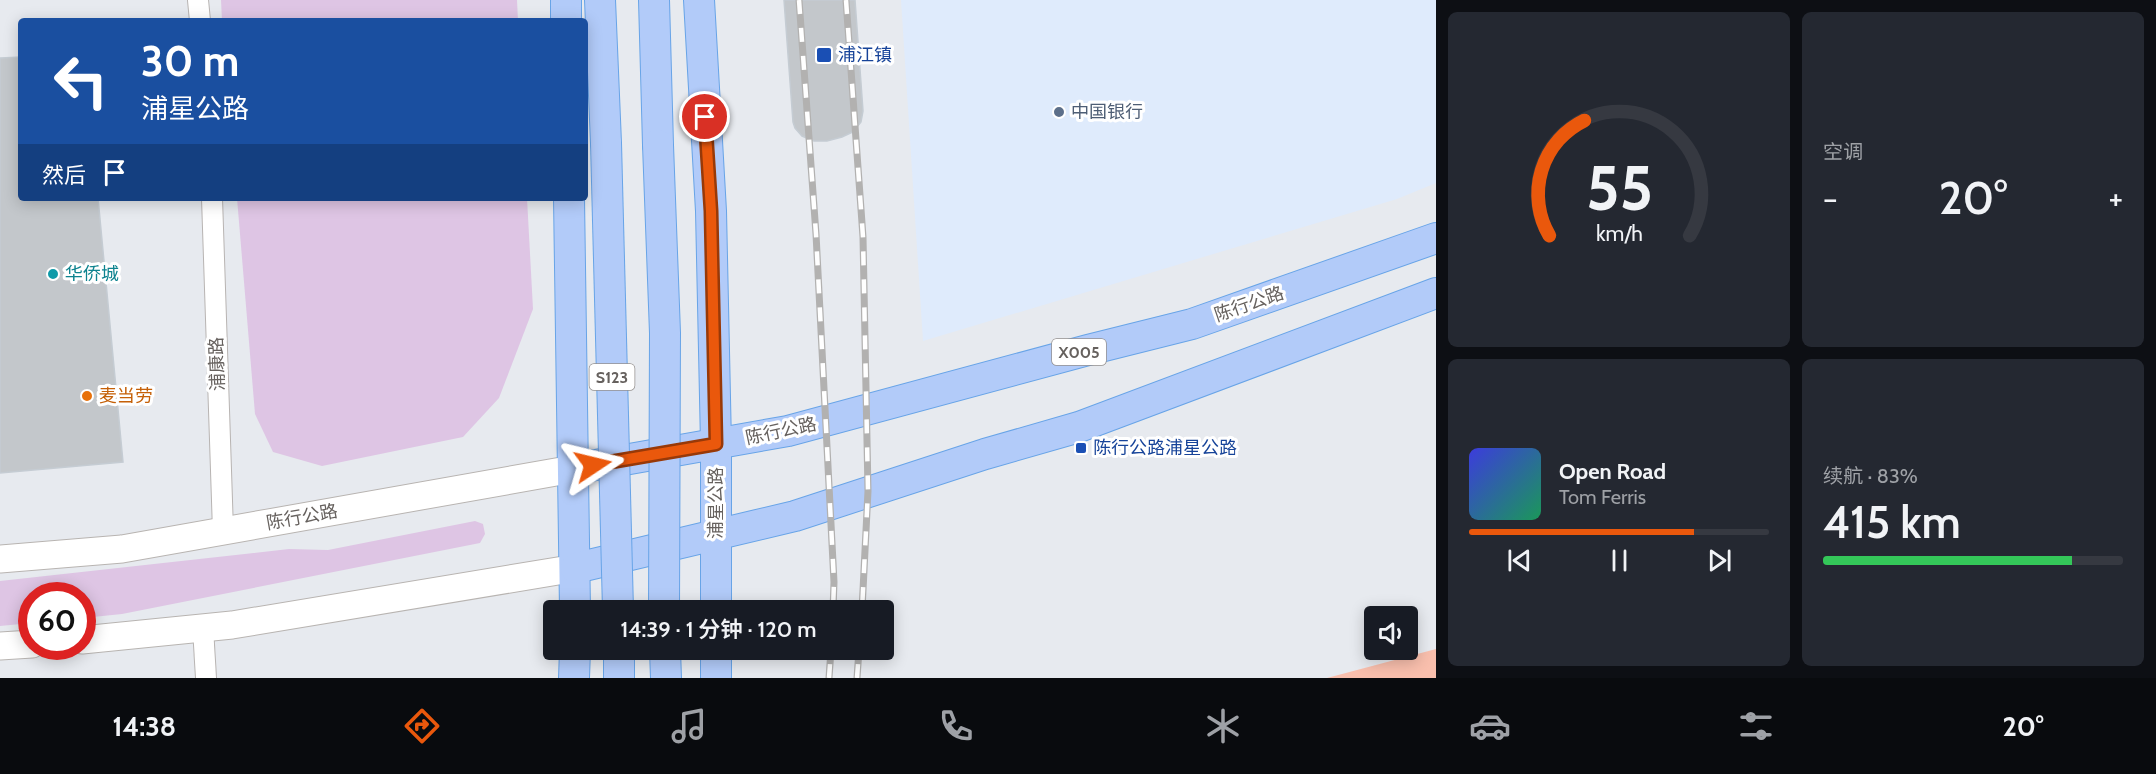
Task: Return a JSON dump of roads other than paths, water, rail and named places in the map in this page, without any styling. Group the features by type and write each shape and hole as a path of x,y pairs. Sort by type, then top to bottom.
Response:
{"main road":[{"path":"566,0 566,18"},
{"name":"S123","path":"600,0 618,600"},
{"path":"654,0 665,333 664,600"},
{"name":"浦星公路","path":"699,0 711,211 716,444 716,600"},
{"name":"S123","path":"569,201 575,600"},
{"name":"陈行公路","path":"0,559 122,549 788,431 1192,324 1436,238"},
{"path":"96,639 203,628 576,568 795,516 985,454 1079,427 1436,293"},
{"path":"0,646 18,645"},
{"path":"574,678 575,660"},
{"path":"619,660 619,678"},
{"path":"665,660 666,678"},
{"path":"716,660 716,678"}],"street":[{"path":"198,0 200,18"},
{"name":"浦康路","path":"212,201 223,531"},
{"path":"203,628 206,678"}],"railway":[{"path":"799,0 816,234 833,600"},
{"path":"846,0 863,237 868,491 863,600"},
{"path":"829,678 830,660"},
{"path":"857,678 858,660"}],"place":[{"name":"浦江镇","path":"824,55"},
{"name":"中国银行","path":"1059,112"},
{"name":"华侨城","path":"53,274"},
{"name":"麦当劳","path":"87,396"},
{"name":"陈行公路浦星公路","path":"1081,448"}]}
